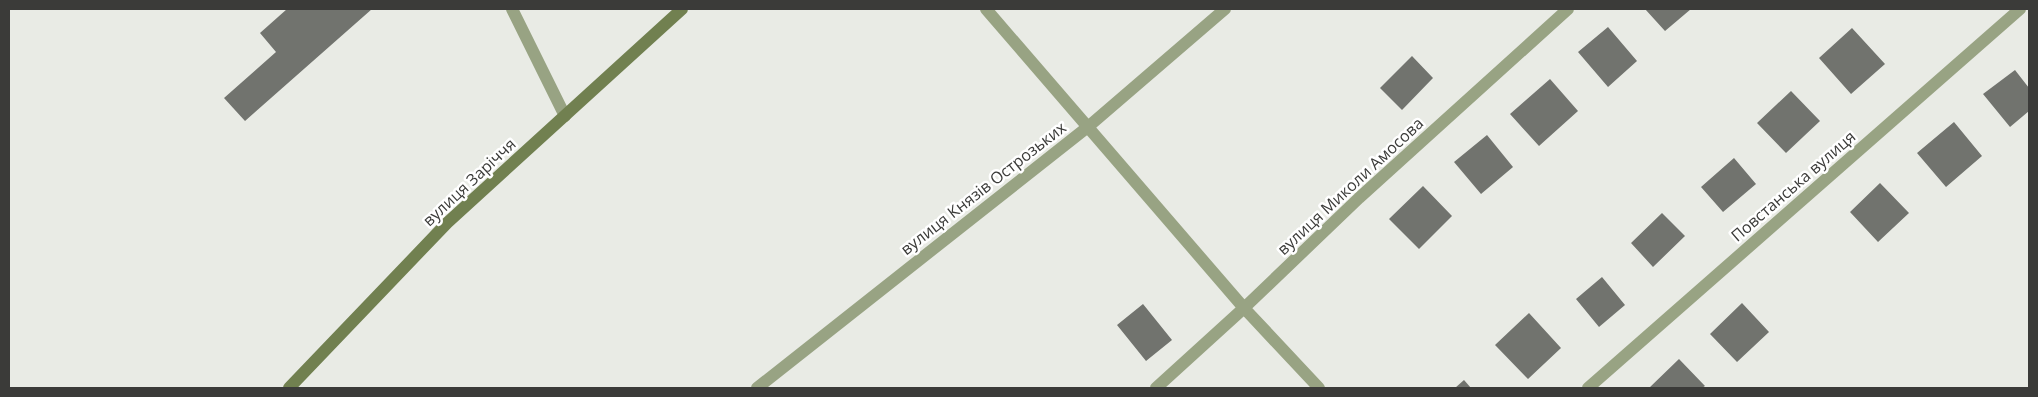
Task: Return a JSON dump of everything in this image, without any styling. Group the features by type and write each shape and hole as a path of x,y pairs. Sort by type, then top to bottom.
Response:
{"street":[{"path":"512,9 565,116"},
{"name":"вулиця Заріччя","path":"289,388 447,223 682,9"},
{"path":"986,9 1089,126 1244,308 1319,388"},
{"name":"вулиця Князів Острозьких","path":"757,388 1089,126 1225,9"},
{"name":"вулиця Миколи Амосова","path":"1156,388 1244,308 1366,192 1568,9"},
{"name":"Повстанська вулиця","path":"1588,388 2020,9"}],"building":[{"path":"287,9 372,9 245,121 224,98 276,52 260,33"},
{"path":"1645,9 1691,9 1665,31"},
{"path":"1608,27 1637,61 1608,87 1578,52"},
{"path":"1852,28 1885,64 1851,94 1819,58"},
{"path":"1412,56 1433,78 1402,110 1380,88"},
{"path":"2015,70 2029,88 2029,111 2010,127 1983,94"},
{"path":"1550,79 1578,111 1539,146 1510,114"},
{"path":"1791,91 1820,121 1786,153 1757,123"},
{"path":"1954,122 1982,156 1946,187 1917,153"},
{"path":"1487,135 1513,167 1481,194 1454,162"},
{"path":"1734,158 1756,184 1723,212 1701,187"},
{"path":"1880,183 1909,213 1878,242 1850,212"},
{"path":"1423,186 1452,216 1419,249 1389,219"},
{"path":"1662,213 1685,236 1653,267 1631,243"},
{"path":"1602,277 1625,305 1599,327 1576,299"},
{"path":"1742,303 1769,332 1737,362 1710,334"},
{"path":"1143,304 1172,340 1146,361 1117,325"},
{"path":"1529,313 1561,348 1528,379 1495,345"},
{"path":"1679,359 1705,386 1702,388 1649,388"},
{"path":"1464,380 1471,388 1455,388"}]}
